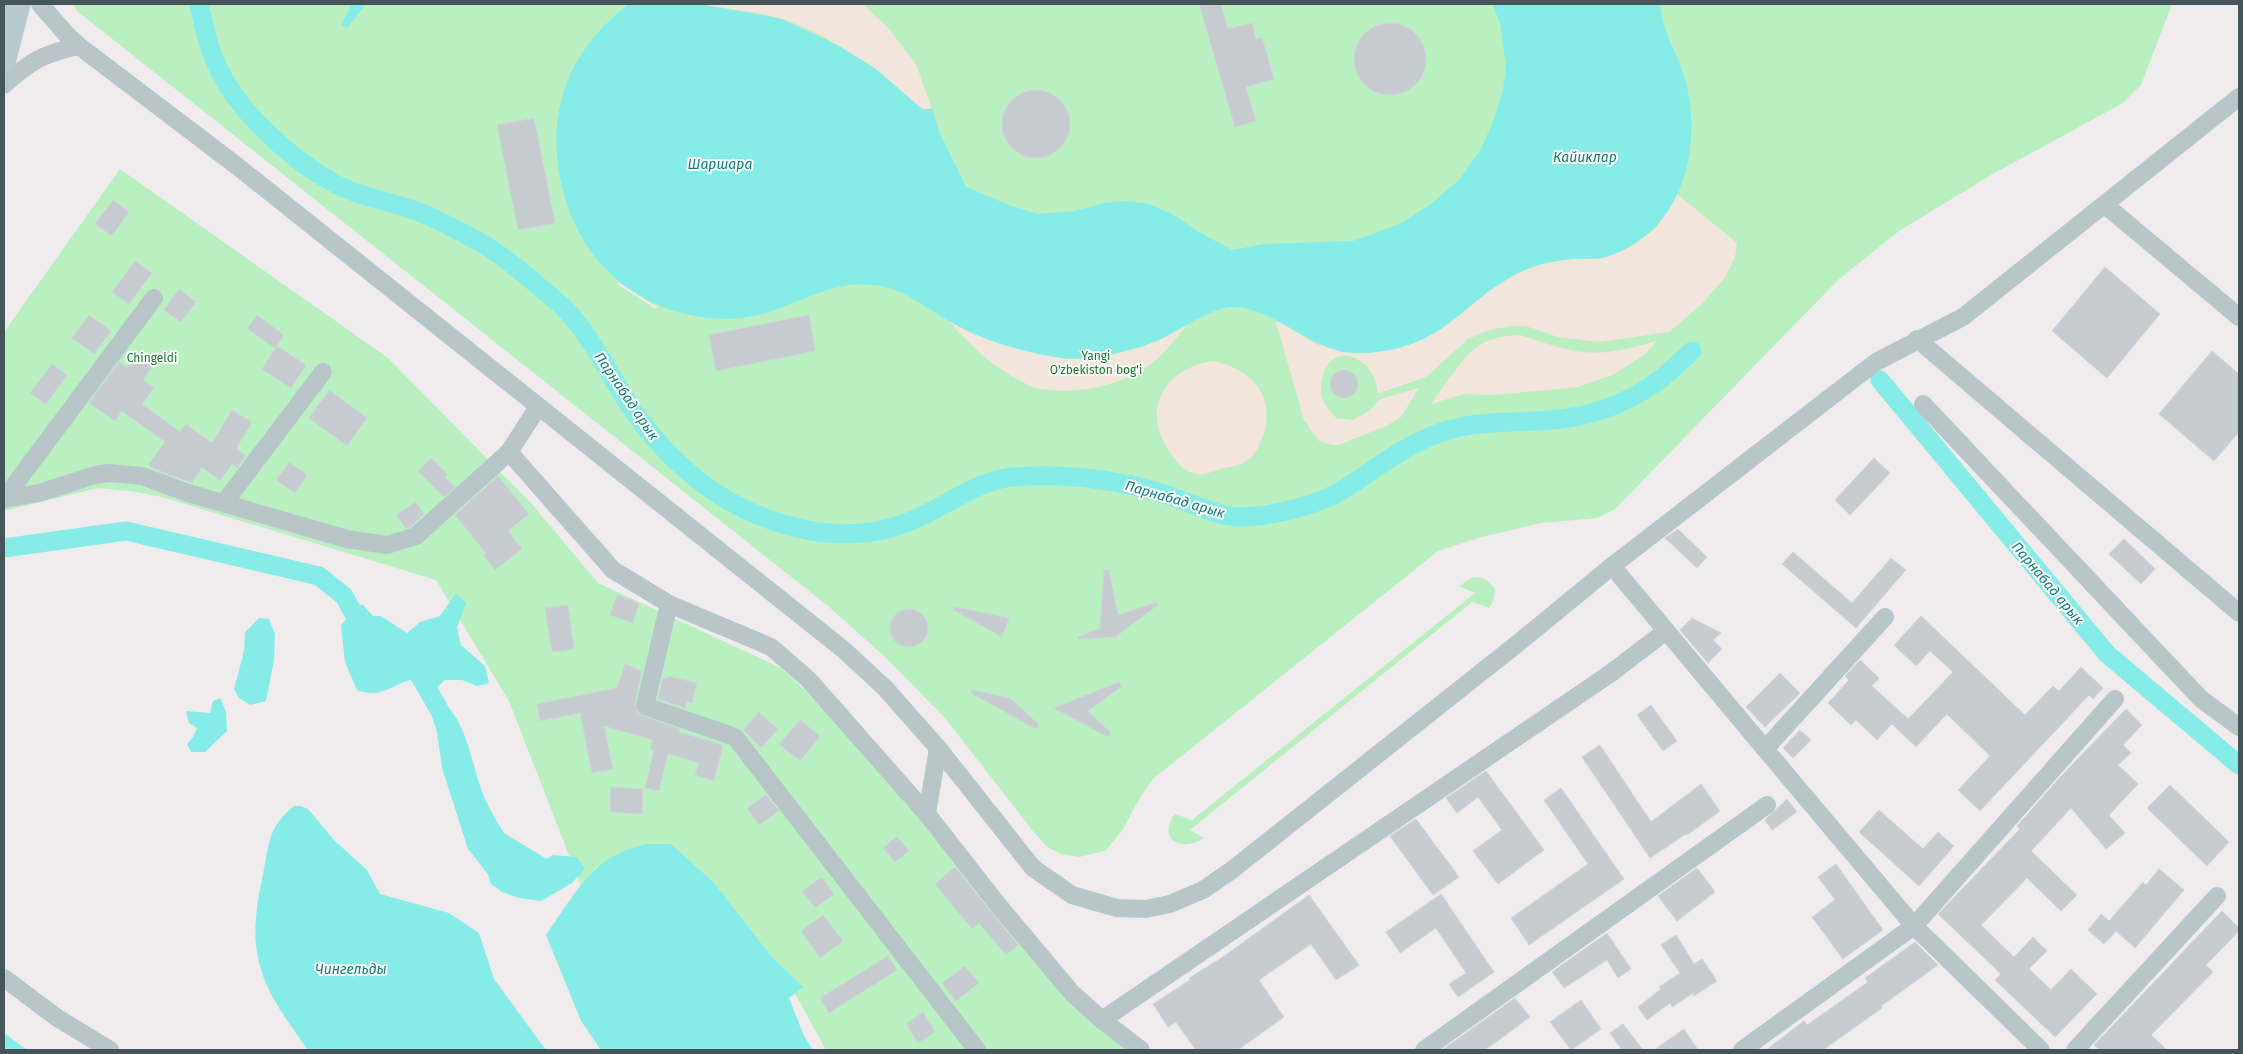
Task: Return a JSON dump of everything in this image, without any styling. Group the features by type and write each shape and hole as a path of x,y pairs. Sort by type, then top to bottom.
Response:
{"main road":[{"path":"4,59 18,4"}],"street":[{"path":"40,4 79,46 237,166 844,650 885,688 938,748 1033,868 1072,895 1117,908 1146,909 1170,904 1203,890 1232,870 1515,646 1612,566 1876,362 1917,339 1963,317 2239,97"},
{"path":"4,85 34,60 53,51 79,46"},
{"path":"2105,205 2239,317"},
{"path":"154,298 4,499 38,493 95,475 109,473 142,476 224,503 347,539 387,545 416,536 509,452 538,407"},
{"path":"1917,339 2239,613"},
{"path":"224,503 323,372"},
{"path":"1923,404 2201,698 2239,727"},
{"path":"509,452 613,570 669,604 771,646 808,679 927,814 999,906 1072,993 1102,1020 1141,1050"},
{"path":"1612,566 1914,926 2041,1050"},
{"path":"669,604 645,706 735,737 977,1050"},
{"path":"1765,749 1885,617"},
{"path":"1102,1020 1611,673 1666,631"},
{"path":"1742,1050 1914,926 2115,699"},
{"path":"927,814 938,748"},
{"path":"1424,1050 1767,805"},
{"path":"2075,1050 2217,896"},
{"path":"4,978 56,1017 110,1050"}],"green space":[{"name":"Yangi O'zbekiston bog'i","path":"73,4 2172,4 2141,85 2123,103 1991,175 1899,231 1838,280 1615,509 1597,518 1541,523 1481,537 1438,551 1154,778 1139,799 1122,831 1105,851 1079,857 1061,854 1047,847 945,718 884,656 828,606 77,11"},
{"name":"Chingeldi","path":"120,169 388,358 531,503 598,583 781,668 852,733 1055,981 1137,1050 826,1050 797,997 714,883 598,866 581,886 509,701 436,580 162,497 130,491 98,488 4,511 4,332"},
{"path":"1473,577 1486,580 1495,589 1493,602 1489,608 1472,602 1190,830 1204,838 1187,844 1180,844 1170,837 1170,823 1175,814 1192,820 1475,593 1459,586"}],"sand":[{"path":"700,4 863,4 889,29 916,64 932,109 922,109 856,57 802,27 762,14"},
{"path":"1677,194 1737,243 1735,257 1726,276 1702,304 1669,332 1599,342 1558,337 1526,326 1511,326 1489,330 1468,339 1426,377 1377,394 1376,382 1371,371 1363,363 1345,356 1336,358 1328,364 1321,383 1321,390 1324,403 1336,418 1352,420 1368,412 1380,399 1419,388 1401,417 1386,426 1339,445 1319,441 1304,420 1275,319 1318,345 1462,313 1487,292 1518,273 1544,263 1572,259 1603,258 1631,245 1655,229 1672,205"},
{"path":"949,321 994,341 1032,352 1067,359 1157,341 1187,325 1156,360 1132,376 1106,385 1063,391 1029,386 999,368 981,354"},
{"path":"1520,335 1574,351 1596,353 1614,351 1657,341 1644,355 1612,375 1578,387 1494,395 1464,394 1431,404 1456,370 1478,346 1493,339"},
{"path":"1213,361 1230,366 1243,373 1254,383 1262,394 1266,406 1267,420 1256,451 1250,458 1233,466 1204,474 1194,474 1184,469 1178,463 1163,442 1158,426 1157,411 1160,396 1168,384 1180,373"}],"water":[{"path":"352,4 366,4 347,28 341,25"},
{"path":"629,4 700,4 782,19 839,46 875,68 922,109 932,109 939,131 966,187 1009,205 1037,214 1075,211 1105,203 1125,201 1149,204 1174,215 1197,231 1232,250 1265,244 1353,241 1400,224 1431,204 1459,180 1481,149 1494,119 1503,90 1506,67 1500,22 1492,4 1660,4 1665,29 1681,67 1690,101 1691,138 1689,156 1679,191 1671,206 1659,223 1635,244 1606,257 1558,261 1523,271 1498,285 1456,318 1426,338 1403,347 1379,352 1353,353 1336,350 1269,317 1252,310 1236,307 1212,312 1159,340 1137,348 1097,357 1061,358 1018,349 989,340 949,321 904,294 884,287 858,284 827,290 768,312 745,318 719,319 703,317 686,314 659,305 634,293 613,276 595,257 581,235 569,211 561,184 557,156 557,133 559,111 564,90 572,70 583,52 611,19"},
{"path":"456,593 466,603 457,627 461,645 485,666 489,683 477,686 462,680 445,680 433,691 412,679 379,692 372,693 357,690 345,662 341,625 362,604 373,616 381,616 407,633 420,622 440,616"},
{"path":"259,618 269,619 275,634 274,660 266,701 250,705 239,698 234,689 244,651 245,632"},
{"path":"220,698 226,712 227,731 205,752 191,752 187,744 197,728 189,723 186,711 210,713 213,701"},
{"path":"443,702 452,712 465,737 487,803 527,869 553,855 577,857 585,869 572,883 541,901 519,898 502,892 491,884 488,874 468,849 442,768 433,705"},
{"name":"Чингельды","path":"294,806 308,809 335,841 367,870 380,894 449,913 479,933 494,979 546,1050 308,1050 277,1005 269,989 262,974 256,939 257,906 272,834 280,820"},
{"path":"646,844 671,844 714,883 771,956 803,987 789,998 804,1036 813,1050 601,1050 581,1021 546,935 590,874 614,856"},
{"path":"4,1033 27,1050 4,1050"}],"pier":[{"path":"618,282 657,307 656,309 617,284"}],"building":[{"path":"1199,4 1221,4 1228,29 1252,23 1256,39 1262,37 1274,79 1246,87 1256,121 1235,127"},
{"path":"1397,23 1416,33 1424,45 1426,59 1424,73 1416,85 1404,93 1383,95 1364,85 1356,73 1354,52 1364,33 1376,25"},
{"path":"1029,90 1043,90 1055,95 1065,105 1070,117 1070,131 1065,143 1055,153 1043,158 1029,158 1017,153 1007,143 1002,131 1002,117 1007,105 1017,95"},
{"path":"534,118 555,223 518,230 497,125"},
{"path":"113,200 129,212 112,236 95,224"},
{"path":"135,261 152,273 129,304 112,292"},
{"path":"2105,267 2160,314 2107,378 2052,331"},
{"path":"179,289 196,302 181,322 164,310"},
{"path":"89,315 111,331 94,354 72,338"},
{"path":"257,315 284,335 275,348 247,329"},
{"path":"809,315 815,351 716,371 709,335"},
{"path":"277,346 306,365 291,388 262,369"},
{"path":"2212,351 2239,374 2239,432 2214,461 2159,414"},
{"path":"137,353 154,364 143,380 154,388 142,404 180,432 186,424 212,443 232,410 252,422 236,449 246,456 237,468 232,464 220,481 202,467 192,483 148,465 165,442 122,411 115,421 89,403 119,362 127,368"},
{"path":"52,364 67,375 46,404 30,393"},
{"path":"1344,370 1354,374 1358,384 1354,394 1344,398 1334,394 1330,384 1334,374"},
{"path":"329,390 367,418 347,446 309,418"},
{"path":"431,458 447,474 445,477 455,487 444,497 418,471"},
{"path":"1874,458 1890,473 1850,515 1835,500"},
{"path":"289,462 307,475 295,493 276,480"},
{"path":"498,476 529,514 508,531 522,549 495,570 483,555 486,553 455,515"},
{"path":"416,502 424,514 411,527 406,528 396,515"},
{"path":"1678,529 1707,557 1697,568 1665,538"},
{"path":"2124,539 2155,569 2141,584 2109,554"},
{"path":"1793,552 1852,603 1891,558 1906,570 1856,628 1782,564"},
{"path":"1104,570 1109,570 1118,615 1157,602 1158,605 1115,637 1079,639 1078,637 1100,628"},
{"path":"617,595 639,603 633,623 610,615"},
{"path":"568,605 574,649 552,652 545,608"},
{"path":"955,607 1009,618 1002,637 954,610"},
{"path":"909,609 922,615 928,628 922,641 909,647 896,641 890,628 896,615"},
{"path":"1921,616 2025,715 2053,686 2059,691 2081,667 2103,688 2093,699 2089,695 1980,811 1958,790 1990,756 1947,714 1916,747 1892,724 1877,740 1856,720 1851,725 1828,703 1849,680 1845,676 1860,660 1879,678 1872,686 1908,719 1953,672 1930,651 1916,666 1894,645"},
{"path":"1692,618 1721,633 1713,640 1722,649 1708,663 1680,630"},
{"path":"625,664 642,671 635,704 638,714 680,729 679,732 723,745 714,781 695,775 699,763 668,754 659,791 645,788 654,750 650,749 653,740 604,726 613,769 592,773 580,713 540,721 537,704 617,688"},
{"path":"1780,673 1800,693 1765,727 1746,707"},
{"path":"668,676 697,683 692,703 687,701 685,708 658,699 663,678 667,679"},
{"path":"1119,682 1122,686 1088,711 1111,733 1108,737 1054,708"},
{"path":"972,690 1010,698 1039,725 1036,729 971,693"},
{"path":"1651,705 1677,741 1663,751 1637,715"},
{"path":"2126,709 2142,725 2123,745 2131,753 2118,765 2138,784 2109,815 2125,833 2106,849 2071,808 2031,851 2077,895 2061,911 2027,878 1981,925 2014,957 2033,937 2047,951 2029,969 2051,990 2071,969 2097,994 2055,1037 1995,980 2001,974 1938,914 2020,829 2017,826 2062,775"},
{"path":"759,712 778,729 761,748 743,730"},
{"path":"800,720 820,736 800,761 779,744"},
{"path":"1800,730 1811,740 1793,758 1783,748"},
{"path":"1600,745 1651,822 1701,784 1720,811 1687,835 1650,858 1582,757"},
{"path":"1486,771 1544,850 1498,884 1473,851 1502,830 1478,797 1457,813 1446,798"},
{"path":"2170,785 2229,842 2207,866 2147,808"},
{"path":"611,787 643,789 642,814 610,812"},
{"path":"1561,788 1624,879 1529,945 1511,918 1588,864 1544,800"},
{"path":"766,795 779,811 759,825 747,808"},
{"path":"1787,799 1797,812 1772,830 1765,820"},
{"path":"1879,810 1923,849 1938,832 1954,846 1919,886 1859,832"},
{"path":"1416,819 1459,877 1433,895 1390,836"},
{"path":"897,836 909,851 895,862 883,848"},
{"path":"1836,864 1883,930 1843,959 1812,917 1835,900 1818,877"},
{"path":"955,867 1018,945 1006,955 979,923 972,929 935,884"},
{"path":"1697,868 1715,892 1677,921 1658,896"},
{"path":"2159,869 2184,890 2135,948 2116,931 2104,944 2088,930 2101,914 2109,921 2143,882 2146,885"},
{"path":"822,877 834,894 815,908 802,891"},
{"path":"1441,894 1494,972 1458,997 1449,984 1466,973 1436,928 1400,953 1386,932"},
{"path":"1309,895 1359,965 1336,980 1311,944 1259,980 1284,1017 1238,1050 1196,1050 1176,1022 1168,1027 1153,1004 1190,980 1189,978 1220,959"},
{"path":"2222,911 2239,928 2239,931 2206,965 2213,972 2151,1035 2167,1050 2100,1050 2094,1045"},
{"path":"823,915 843,941 820,958 801,931"},
{"path":"1607,933 1631,969 1618,978 1607,960 1564,988 1552,972"},
{"path":"1676,935 1694,964 1702,959 1717,981 1694,996 1693,993 1672,1007 1670,1003 1647,1020 1638,1007 1661,989 1659,987 1680,973 1661,945"},
{"path":"1915,942 1938,965 1881,1006 1882,1008 1823,1050 1766,1050 1804,1021 1807,1025 1868,982 1865,978"},
{"path":"888,956 897,970 829,1013 820,998"},
{"path":"965,966 979,983 956,1001 942,983"},
{"path":"1515,998 1530,1017 1495,1043 1484,1050 1442,1050"},
{"path":"1581,1000 1601,1029 1571,1050 1550,1022"},
{"path":"923,1012 935,1032 918,1043 906,1024"},
{"path":"1623,1024 1643,1050 1622,1050 1610,1033"},
{"path":"1684,1029 1698,1050 1654,1050"}],"waterway":[{"name":"Парнабад арык","path":"199,4 213,55 229,88 254,120 285,149 318,174 344,188 427,215 468,235 500,255 562,306 576,321 639,419 654,438 687,471 706,486 746,510 768,519 807,530 846,534 866,533 885,529 924,515 989,482 1013,477 1032,476 1089,478 1127,484 1164,494 1220,514 1240,517 1265,515 1308,505 1334,495 1409,447 1452,429 1481,424 1568,418 1616,405 1649,388 1692,351"},
{"name":"Парнабад арык","path":"1880,380 2107,654 2239,765"},
{"path":"4,548 126,531 319,576 344,596 365,634"},
{"path":"415,668 440,711 446,728"},
{"path":"494,838 558,877"}],"water label":[{"name":"Кайиклар","path":"1585,157"},
{"name":"Шаршара","path":"720,164"}]}
